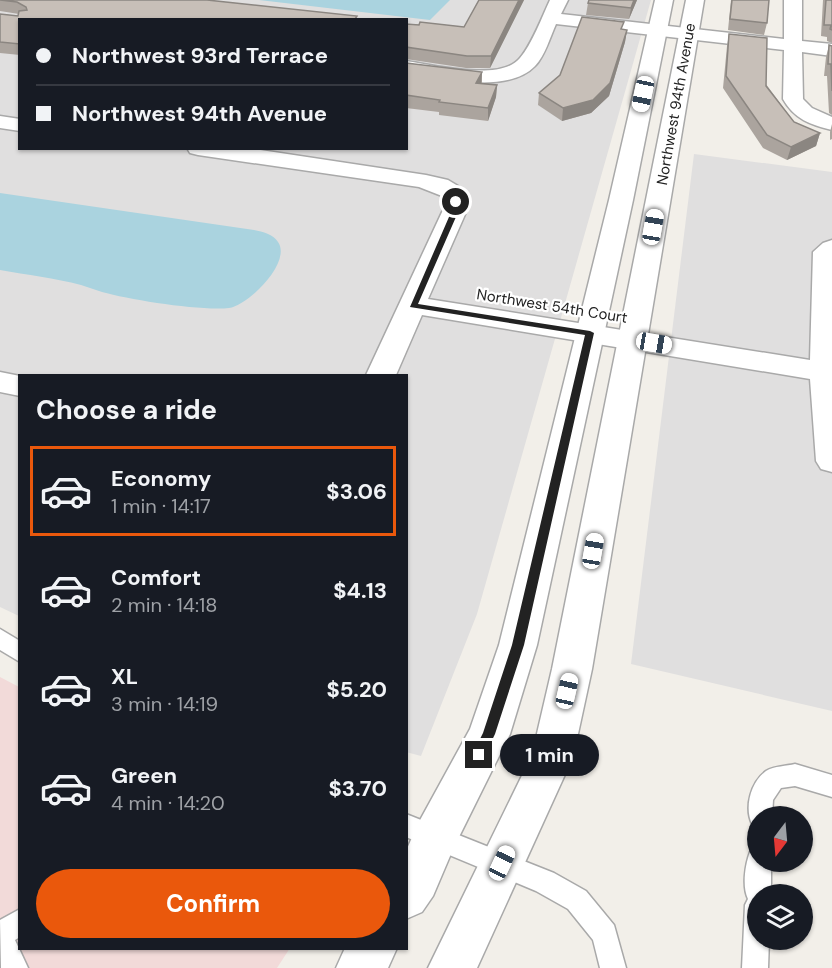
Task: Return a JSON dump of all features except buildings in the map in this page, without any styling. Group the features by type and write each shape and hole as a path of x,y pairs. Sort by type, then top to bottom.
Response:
{"street":[{"path":"408,67 474,75 509,74 522,69 528,62 559,0"},
{"name":"Northwest 94th Avenue","path":"453,968 552,757 572,669 695,0"},
{"path":"793,0 792,99 796,106 808,116 832,124"},
{"path":"551,18 660,15 689,33 832,50"},
{"path":"408,893 417,880 421,831 489,734 518,645 660,15"},
{"path":"0,122 18,125"},
{"path":"212,150 419,180 448,189 454,195 455,210 381,374"},
{"path":"832,248 826,252 824,362 832,461"},
{"name":"Northwest 54th Court","path":"417,295 824,362"},
{"path":"0,382 18,386"},
{"path":"360,968 372,950"}],"lane":[{"path":"0,638 18,652"},
{"path":"761,806 761,797 774,778 795,775 832,786"},
{"path":"421,831 545,882 577,900 605,934 613,968"},
{"path":"15,968 0,937 18,924"},
{"path":"756,968 757,950"}],"shaded area":[{"path":"0,0 651,0 477,614 421,756 408,753 408,374 18,374 18,616 0,607"},
{"path":"694,154 832,172 832,711 631,664"},
{"path":"0,677 18,686 18,950 289,950 277,968 0,968"}],"water":[{"path":"259,0 450,0 430,20"},
{"path":"0,193 257,231 276,239 281,250 279,260 266,281 247,299 229,308 216,309 130,298 51,278 0,270"}],"route":[{"path":"456,202 455,210 413,305 590,333 518,645 489,734 479,755"}]}
